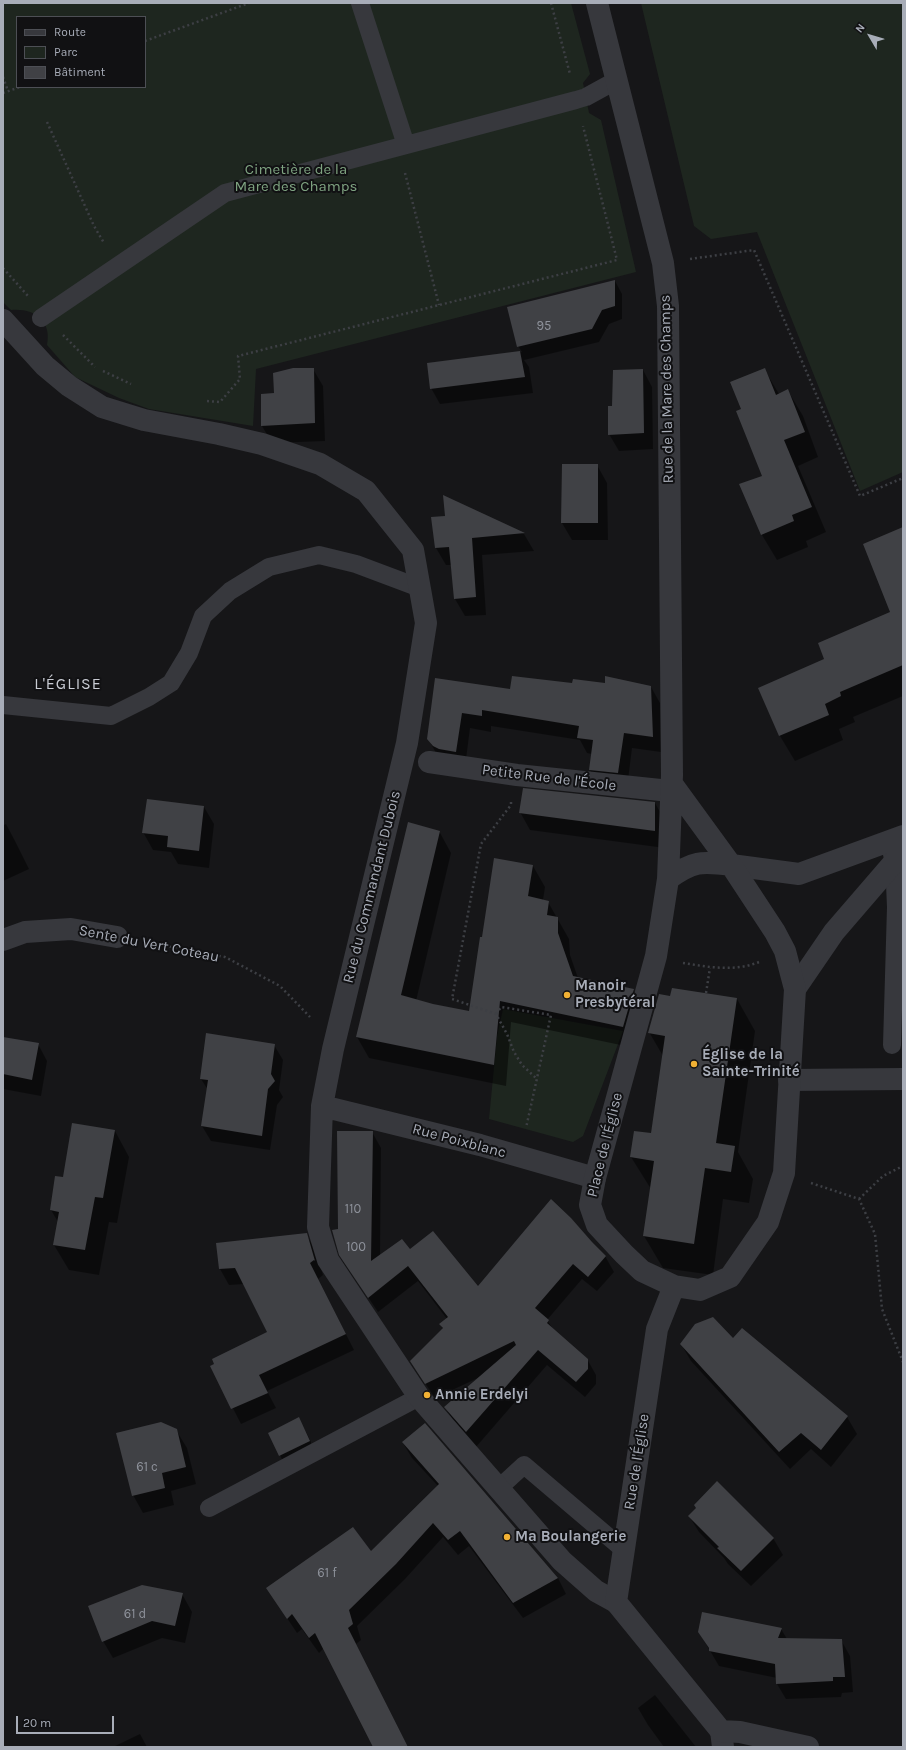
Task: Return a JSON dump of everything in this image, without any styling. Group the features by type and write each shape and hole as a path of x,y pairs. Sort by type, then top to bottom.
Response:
{"street":[{"name":"Rue de la Mare des Champs","path":"597,3 662,263 668,306 671,787 668,879"},
{"name":"Rue du Commandant Dubois","path":"3,320 44,366 69,386 102,407 144,420 219,434 262,444 320,464 366,491 413,550 426,623 407,743 333,1049 322,1106 318,1227 328,1260 419,1397 562,1561 596,1592 616,1602"},
{"name":"Petite Rue de l'École","path":"429,762 517,775 671,787"},
{"path":"671,787 731,865"},
{"path":"668,879 694,863 710,862 799,874 897,848"},
{"path":"795,989 834,932 897,848"},
{"name":"Place de l'Église","path":"668,879 656,956 595,1178 590,1205 597,1225 642,1271 674,1286 700,1290 730,1277 768,1222 784,1174 795,989 785,951 775,932 731,865"},
{"name":"Sente du Vert Coteau","path":"3,940 25,932 70,929 117,937"},
{"path":"789,1080 903,1080"},
{"name":"Rue Poixblanc","path":"322,1106 480,1145 595,1178"},
{"name":"Rue de l'Église","path":"616,1602 658,1329 674,1286"},
{"path":"616,1602 722,1739 740,1732 808,1747"}],"lane":[{"path":"360,3 402,146"},
{"path":"43,316 225,193 576,100 586,97 617,80"},
{"path":"3,705 111,716 149,697 171,683 188,653 203,616 230,591 269,568 319,555 356,564 420,588"},
{"path":"892,1045 897,848"},
{"path":"209,1508 419,1397"},
{"path":"499,1488 524,1465 624,1550"}],"path":[{"path":"146,41 249,3"},
{"path":"205,401 220,402 240,379 238,356 617,260 552,3"},
{"path":"3,77 8,91"},
{"path":"3,93 17,88"},
{"path":"47,122 94,226 118,266"},
{"path":"402,146 439,305"},
{"path":"662,263 754,250 860,496 903,478"},
{"path":"3,268 43,316 97,369 132,385"},
{"path":"517,775 511,805 481,844 452,999 496,1014 507,1034 514,1052 522,1065 537,1079"},
{"name":"Sente du Vert Coteau","path":"117,937 225,958 280,986 309,1016 333,1049"},
{"path":"656,956 710,968 746,967 785,951"},
{"path":"706,993 710,968"},
{"path":"496,1014 501,1007 551,1015 520,1157"},
{"path":"859,1199 883,1176 903,1166"},
{"path":"784,1174 859,1199 875,1234 882,1309 903,1362"}],"green space":[{"name":"Cimetière de la Mare des Champs","path":"3,3 571,3 590,74 583,83 589,113 601,120 636,272 256,369 253,426 149,409 119,398 75,377 47,345 47,329 40,317 27,311 11,310 3,302"},
{"path":"641,3 903,3 903,472 860,491 757,232 711,239 694,226"},
{"path":"503,1009 623,1031 583,1136 573,1142 489,1119 497,1036"}],"building":[{"path":"615,280 615,306 602,310 592,329 517,347 507,307"},
{"path":"520,351 525,377 430,389 427,363"},
{"path":"293,368 314,368 315,423 261,426 261,394 274,393 273,373"},
{"path":"765,368 776,395 788,389 805,432 784,440 812,507 792,515 794,521 761,535 739,484 762,476 736,411 741,409 730,382"},
{"path":"643,369 644,433 608,435 608,406 612,406 613,370"},
{"path":"562,464 598,464 598,523 561,523"},
{"path":"443,495 525,533 472,538 476,597 454,599 449,547 435,548 431,517 445,516"},
{"path":"903,527 903,665 840,692 841,696 825,704 829,715 779,736 758,688 824,659 818,643 890,612 863,544"},
{"path":"512,676 572,683 573,679 605,683 605,676 651,686 653,737 624,733 618,773 589,770 593,740 577,738 579,726 482,710 482,716 462,713 456,752 439,749 433,746 427,739 435,678 510,689"},
{"path":"523,788 655,802 655,831 519,813"},
{"path":"147,799 204,806 199,851 167,847 168,836 142,833"},
{"path":"408,822 440,831 401,995 433,1004 469,1011 494,858 533,865 528,896 549,901 547,915 558,917 558,933 573,976 634,989 623,1027 500,1001 494,1065 356,1037"},
{"name":"Église de la Sainte-Trinité","path":"672,988 737,998 716,1143 735,1146 731,1172 705,1168 694,1244 643,1236 654,1161 630,1157 634,1131 651,1133 665,1036 648,1033 659,994 670,996"},
{"path":"206,1033 275,1044 271,1074 275,1081 268,1089 262,1136 201,1126 208,1080 200,1079"},
{"path":"3,1037 39,1043 32,1080 3,1074"},
{"path":"72,1123 115,1130 103,1198 95,1197 85,1250 53,1245 59,1212 50,1210 55,1176 63,1177"},
{"path":"337,1131 373,1131 371,1261 402,1239 410,1249 433,1231 478,1286 551,1199 571,1218 606,1256 588,1277 573,1264 535,1308 549,1320 547,1323 588,1359 588,1369 576,1382 538,1350 466,1432 444,1407 516,1345 514,1341 425,1384 410,1361 443,1328 439,1324 448,1317 408,1266 368,1298 339,1255 332,1230 338,1229"},
{"path":"307,1233 315,1261 314,1260 310,1263 346,1334 259,1375 268,1393 231,1409 210,1366 214,1364 212,1359 267,1332 235,1268 219,1269 216,1243"},
{"path":"713,1317 733,1338 742,1328 848,1416 821,1450 801,1433 779,1452 680,1344 695,1324"},
{"path":"299,1417 310,1441 279,1456 268,1433"},
{"path":"161,1422 177,1429 186,1467 162,1473 165,1488 132,1496 116,1433"},
{"path":"425,1423 558,1578 513,1603 460,1531 448,1540 433,1523 396,1564 349,1610 353,1624 348,1628 408,1747 373,1747 315,1633 309,1638 292,1614 287,1619 266,1588 353,1527 371,1551 439,1484 402,1442"},
{"path":"717,1481 774,1538 741,1571 717,1548 719,1547 688,1516 696,1508 694,1505"},
{"path":"142,1585 183,1593 175,1626 152,1621 102,1642 88,1606"},
{"path":"702,1612 782,1628 778,1638 842,1639 845,1677 833,1677 833,1681 776,1684 775,1664 709,1651 709,1648 698,1632"}],"place":[{"name":"Manoir Presbytéral","path":"567,995"},
{"name":"Église de la Sainte-Trinité","path":"694,1064"},
{"name":"Annie Erdelyi","path":"427,1395"},
{"name":"Ma Boulangerie","path":"507,1537"}],"district":[{"name":"L'ÉGLISE","path":"68,684"}]}
